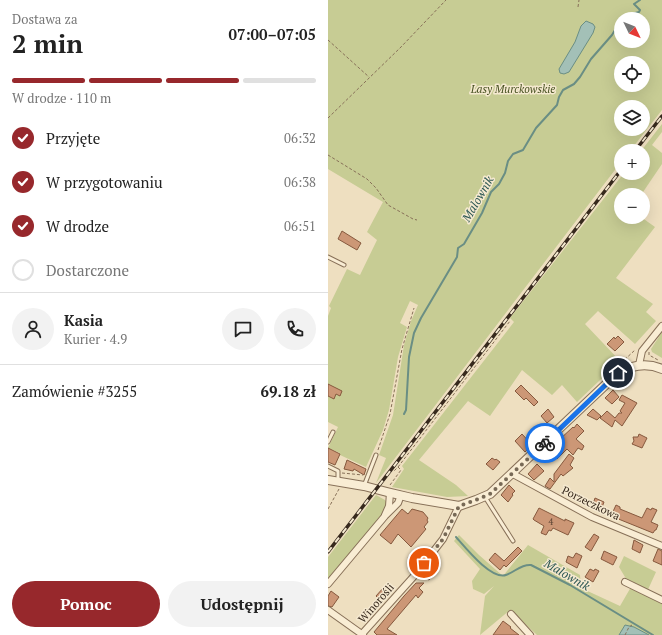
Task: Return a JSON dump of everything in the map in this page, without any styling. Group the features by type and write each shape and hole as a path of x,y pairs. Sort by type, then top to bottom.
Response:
{"street":[{"path":"639,365 642,351 662,326"},
{"path":"328,480 338,477 366,482 401,495 459,506 490,494 513,474 618,373 626,368 639,365 654,366 662,369"},
{"name":"Porzeczkowa","path":"513,474 592,517 662,546"},
{"path":"385,516 389,506 389,491"},
{"path":"328,584 385,516 398,503 401,495"},
{"name":"Winorośli","path":"363,635 415,575 443,539 459,506"},
{"path":"625,582 662,600"},
{"path":"328,610 363,635"},
{"path":"511,614 530,635"}],"lane":[{"path":"328,257 344,265"},
{"path":"328,442 333,432"},
{"path":"366,482 376,456"},
{"path":"328,466 338,471 338,477"},
{"path":"485,496 513,541"}],"path":[{"path":"328,118 446,0"},
{"path":"578,7 579,0"},
{"path":"328,40 369,78"},
{"path":"328,155 367,179 376,188 388,205 417,220"},
{"path":"376,456 385,433 390,414 402,349 414,308"},
{"path":"394,471 510,321"},
{"path":"621,363 638,348"},
{"path":"648,351 649,355 662,362"},
{"path":"389,491 401,470 398,467"},
{"path":"328,509 340,488 338,477 346,472 365,475 366,482"},
{"path":"625,635 629,627 632,625"}],"green space":[{"name":"Lasy Murckowskie","path":"328,0 662,0 662,110 650,125 650,100 614,100 614,136 642,136 635,144 614,144 614,171 376,483 386,458 379,455 393,415 404,345 411,321 418,305 410,301 400,323 407,327 398,357 389,410 383,430 366,467 328,448 338,427 328,422 328,316 331,308 329,306 347,269 360,275 377,240 367,232 383,202 328,169"},
{"path":"662,124 662,132 652,145 662,153 662,164 646,188 614,188 614,224 650,223 655,227 616,278 653,304 646,312 656,321 635,344 598,311 585,324 620,361 577,402 562,385 552,395 522,370 490,416 468,401 419,460 456,485 468,496 447,497 392,487 404,469 402,466 514,322 510,318 618,180 650,180 650,144 646,144"},
{"path":"662,332 662,358 652,352 651,349"},
{"path":"376,495 385,500 388,504 387,509 328,580 328,557"},
{"path":"459,535 503,576 528,545 580,575 581,588 620,606 631,587 619,567 624,556 656,572 646,594 662,602 662,635 537,635 510,610 480,635 485,596 494,586 484,594 473,589 472,581 480,569 454,541"}],"water":[{"path":"586,21 593,24 595,27 593,33 569,72 564,74 560,73 559,69 575,42 581,26"},
{"path":"625,625 634,627 649,635 619,635"}],"building":[{"path":"342,231 361,243 357,250 338,239"},
{"path":"618,336 624,342 615,351 607,344 614,337 615,339"},
{"path":"328,384 342,391 340,396 336,394 334,399 328,396"},
{"path":"521,385 538,402 534,406 526,398 524,400 515,391"},
{"path":"613,390 619,397 612,404 605,398"},
{"path":"622,395 637,403 622,426 615,420 612,427 600,418 607,411 615,418 619,413 622,413 620,411 625,403 619,400"},
{"path":"548,409 554,417 547,423 541,416"},
{"path":"593,409 601,416 597,420 587,415"},
{"path":"577,424 584,431 576,439 584,446 582,450 578,448 573,455 567,449 557,459 554,456 550,460 544,454"},
{"path":"522,434 532,445 525,452 515,441"},
{"path":"639,434 647,438 642,448 632,444 634,441 633,437 638,437"},
{"path":"328,448 340,454 335,465 328,462"},
{"path":"569,454 574,458 570,465 573,468 563,476 561,474 550,489 545,486 550,478 554,482 554,474"},
{"path":"492,458 500,462 493,470 486,464"},
{"path":"347,460 366,469 364,475 354,469 353,471 344,469"},
{"path":"537,464 544,471 534,480 528,474"},
{"path":"509,485 515,491 508,502 501,495"},
{"path":"595,498 604,502 601,510 592,507"},
{"path":"616,505 620,507 620,509 642,518 647,508 657,510 651,522 658,525 656,530 653,533 611,516"},
{"path":"539,508 565,521 565,519 574,523 568,535 553,528 551,531 549,530 546,535 541,533 544,526 533,519"},
{"path":"402,509 408,514 412,509 423,512 428,518 428,522 424,527 426,529 411,547 398,534 391,544 380,535"},
{"path":"594,534 599,537 591,551 585,547"},
{"path":"634,540 643,545 640,553 632,549"},
{"path":"518,547 522,551 506,567 504,565 500,570 489,560 495,553 504,561"},
{"path":"416,549 422,555 416,563 414,561 413,563 408,558"},
{"path":"658,549 662,551 662,565 653,561"},
{"path":"604,551 617,557 613,565 601,559"},
{"path":"576,553 582,556 577,568 566,562 568,556 573,558"},
{"path":"431,564 438,570 429,580 421,575"},
{"path":"590,569 599,571 593,582 585,577"},
{"path":"416,583 424,583 419,588 423,592 418,598 416,595 387,629 397,635 377,635 374,632"},
{"path":"384,587 390,593 384,600 382,599 381,601 376,596"},
{"path":"331,591 339,597 332,607 328,606 328,596"},
{"path":"503,621 511,627 510,628 519,635 493,635"}],"waterway":[{"name":"Malownik","path":"639,12 640,10 634,4 640,0"},
{"name":"Malownik","path":"404,414 406,410 409,357 414,333 421,318 457,257 458,248 464,244 482,213 491,192 499,184 505,173 508,161 513,154 523,150 536,128 557,105 563,90 574,84 591,59 614,32"},
{"name":"Malownik","path":"456,537 479,562 493,573 506,575 521,567 531,565 570,585 653,635"}],"railway":[{"path":"640,144 662,116"},
{"path":"328,552 614,179"}],"way so far":[{"path":"424,563 443,539 459,506 490,494 545,443"}],"route":[{"path":"545,443 618,373"}]}
